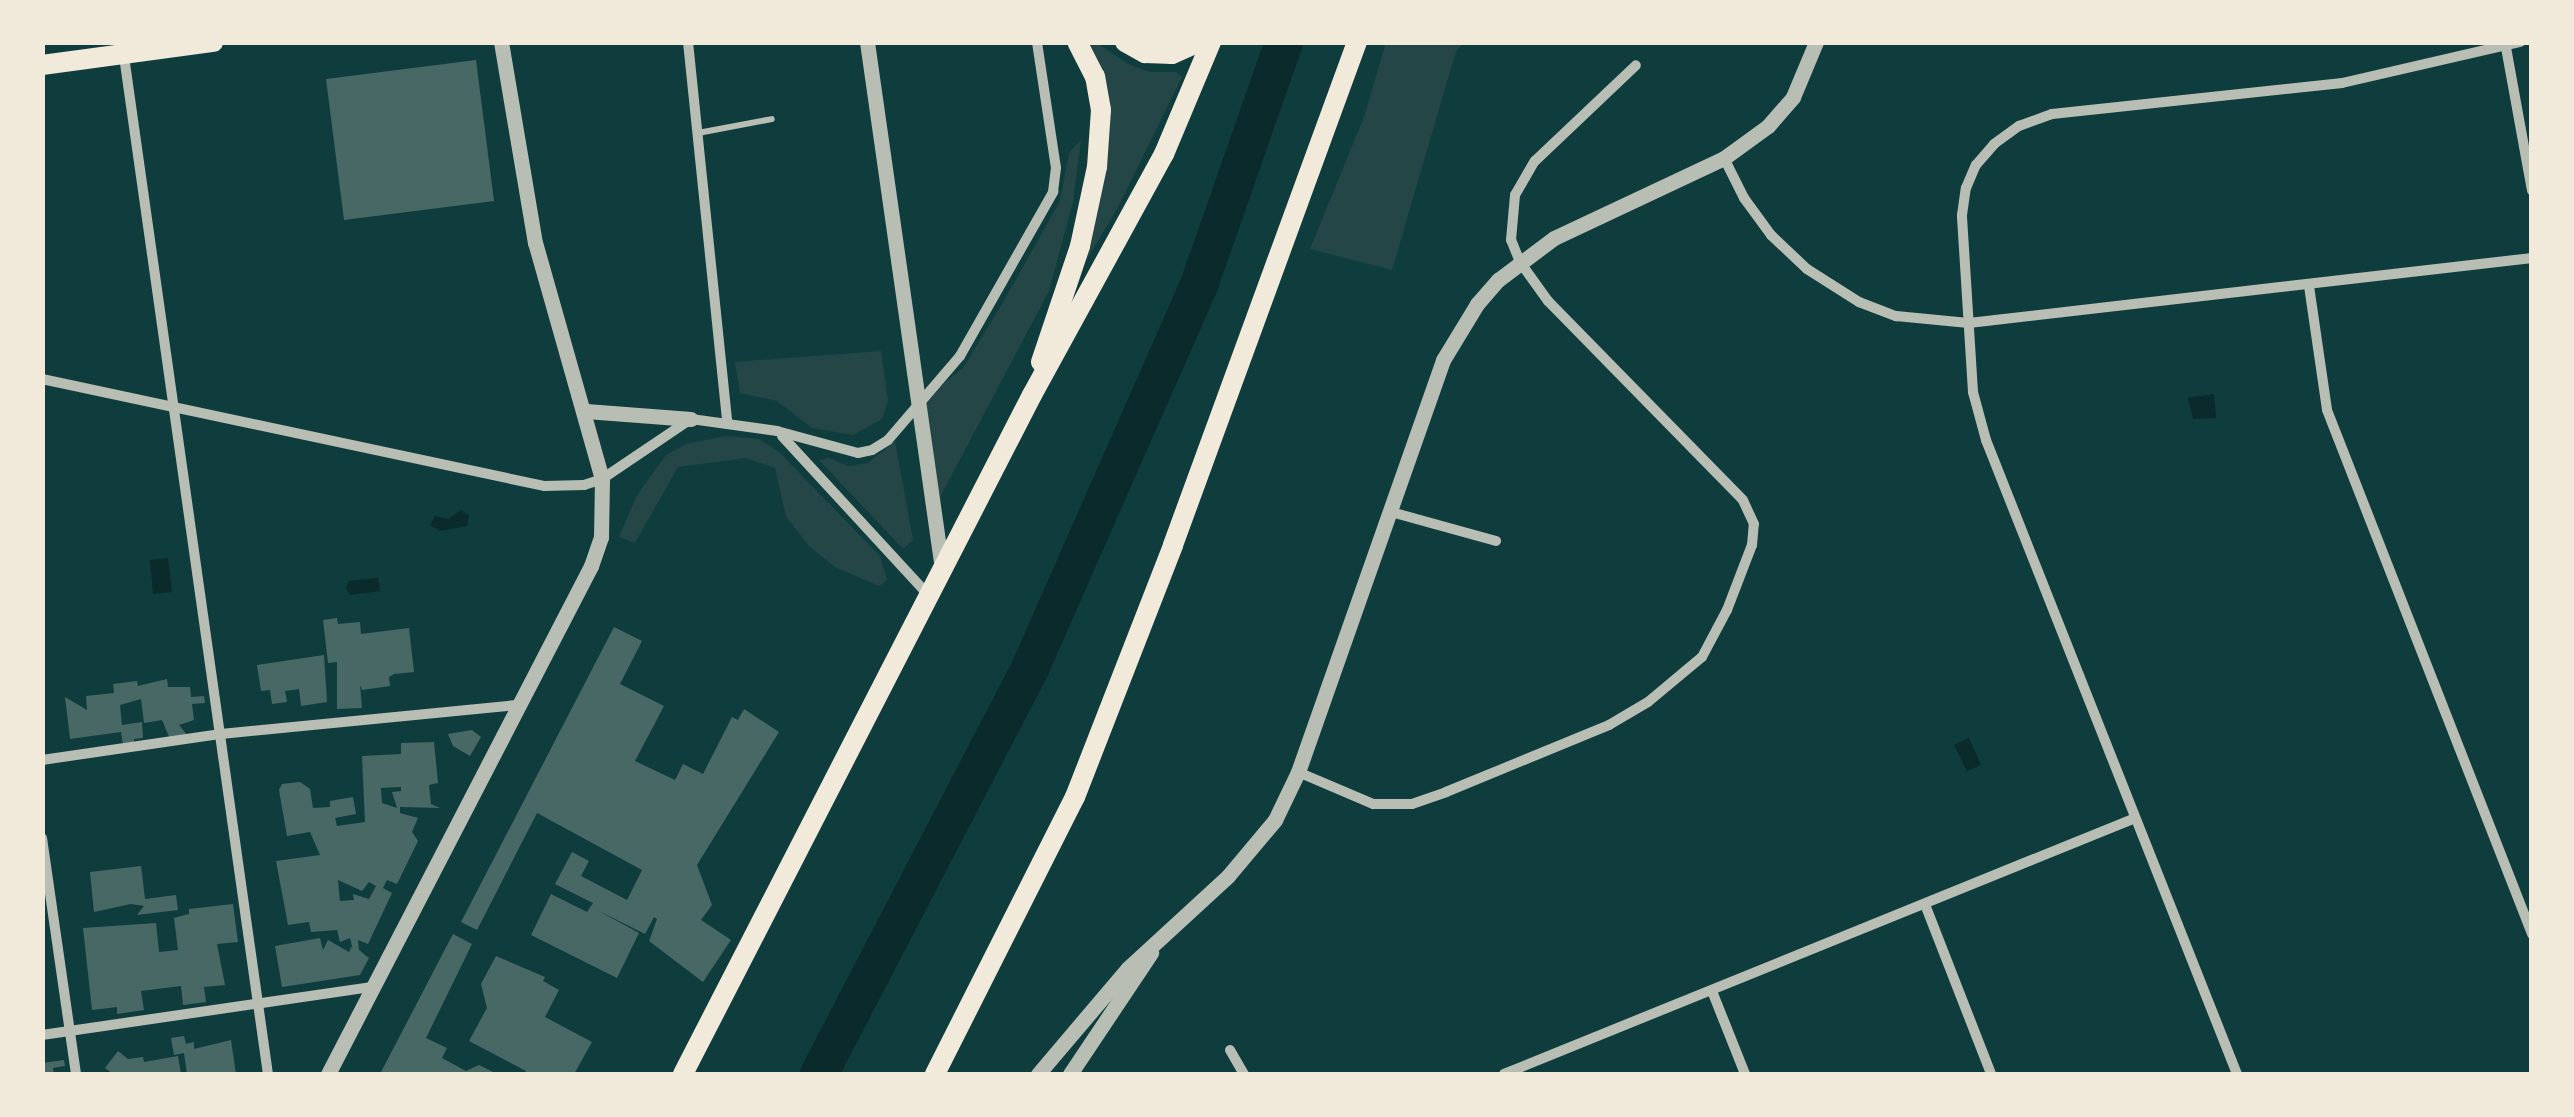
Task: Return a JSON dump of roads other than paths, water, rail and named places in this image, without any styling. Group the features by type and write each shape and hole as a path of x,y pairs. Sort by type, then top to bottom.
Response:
{"main road":[{"path":"42,65 123,49 213,42"},
{"path":"1032,395 1080,246 1097,167 1101,110 1094,77 1077,42"},
{"path":"1125,42 1146,53 1172,54 1199,42"},
{"path":"683,1074 1032,395 1164,154 1211,42"},
{"path":"935,1074 1074,796 1173,545 1356,42"}],"street":[{"path":"328,1074 515,705 591,566 601,537 602,479 586,411 534,243 501,42"},
{"path":"688,42 728,421"},
{"path":"868,42 942,569"},
{"path":"586,411 728,421 858,454 888,440 960,356 1053,192 1056,168 1037,42"},
{"path":"1038,1074 1165,930 1254,850 1298,772 1450,346 1478,304 1520,262 1590,219 1724,158 1768,126 1793,97 1816,42"},
{"path":"2237,1074 1986,440 1974,392 1962,216 1966,188 1976,165 2019,126 2052,114 2342,82 2520,42"},
{"path":"2505,43 2532,191"},
{"path":"123,49 268,1074"},
{"path":"1298,772 1373,804 1412,804 1446,792 1609,726 1648,702 1702,657 1727,610 1752,545 1754,524 1743,500 1548,301 1520,262 1510,220 1515,196 1534,160 1636,65"},
{"path":"1724,158 1744,198 1771,235 1807,269 1860,302 1896,316 1969,324 2532,258"},
{"path":"2309,286 2327,410 2532,934"},
{"path":"42,379 544,486 584,485 602,479 691,419"},
{"path":"778,432 929,596"},
{"path":"1391,512 1496,541"},
{"path":"42,760 221,734 515,705"},
{"path":"1504,1074 2136,818"},
{"path":"42,838 76,1074"},
{"path":"1926,906 1991,1074"},
{"path":"1070,1074 1165,930"},
{"path":"42,1035 370,988"},
{"path":"1712,991 1745,1074"},
{"path":"1230,1050 1244,1074"}],"lane":[{"path":"698,133 772,118"}],"waterway":[{"path":"819,1074 1031,666 1200,282 1284,42"}]}
